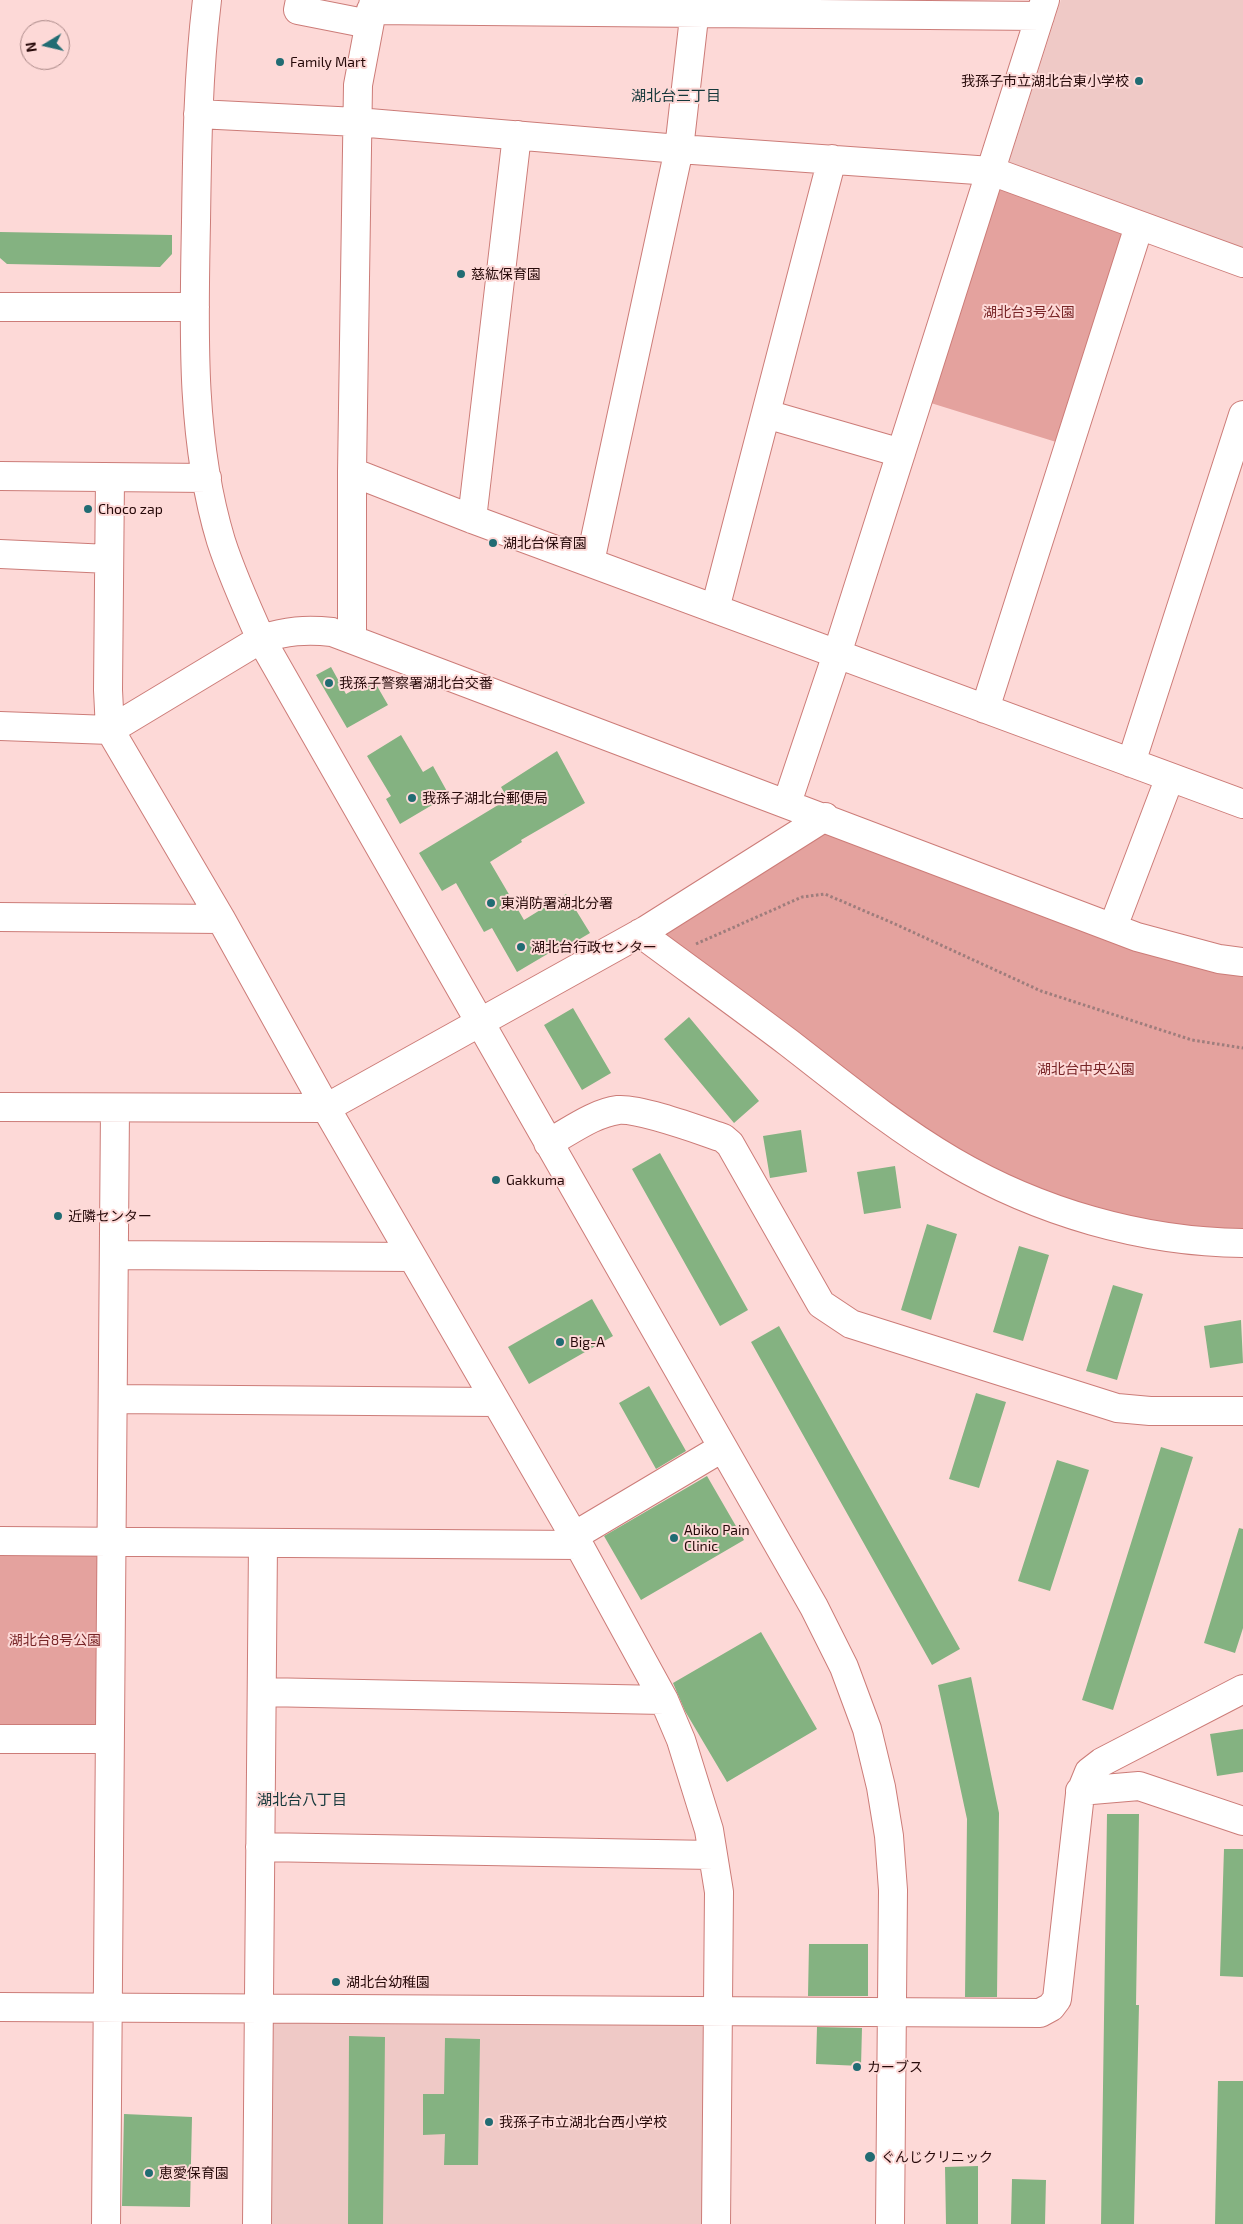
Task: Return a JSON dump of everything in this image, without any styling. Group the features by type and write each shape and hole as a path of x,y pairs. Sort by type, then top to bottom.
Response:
{"street":[{"path":"207,0 200,62 195,307 199,417 207,478 221,540 238,589 261,638 814,1607 844,1667 867,1729 881,1787 893,1890 890,2224"},
{"path":"300,0 298,10 371,11 696,6 1042,8 837,654 787,803"},
{"path":"590,562 679,149 696,6"},
{"path":"352,639 352,472 358,85 371,11"},
{"path":"198,114 357,122 679,149 991,171 1243,263"},
{"path":"472,520 517,134"},
{"path":"715,609 832,159"},
{"path":"985,709 1139,226"},
{"path":"0,307 195,307"},
{"path":"766,414 901,453"},
{"path":"1131,763 1243,415"},
{"path":"352,472 472,520 1243,804"},
{"path":"0,476 207,478"},
{"path":"110,478 108,690 110,730 221,919 326,1108 576,1541 664,1700 683,1749 709,1830 719,1892 716,2224"},
{"path":"0,554 109,559"},
{"path":"0,726 110,730 261,638 283,632 306,629 332,632 825,817 1137,937 1201,954 1243,962"},
{"path":"1113,928 1170,777"},
{"path":"0,1107 326,1108 481,1024 640,934 825,817"},
{"path":"0,916 221,919"},
{"path":"640,934 912,1135 985,1179 1034,1201 1128,1229 1176,1240 1243,1243"},
{"path":"106,2224 115,1108"},
{"path":"548,1143 600,1115 617,1110 636,1112 723,1138 730,1144 821,1304 851,1324 1117,1408 1150,1412 1243,1411"},
{"path":"115,1255 412,1257"},
{"path":"113,1399 495,1402"},
{"path":"0,1540 111,1542 576,1541 722,1448"},
{"path":"258,2224 263,1542"},
{"path":"0,2007 1028,2014 1040,2012 1051,2007 1057,1999 1060,1985 1080,1790 1088,1772 1102,1762 1243,1689"},
{"path":"262,1692 664,1700"},
{"path":"0,1739 110,1739"},
{"path":"1129,1748 1139,1786"},
{"path":"1080,1790 1139,1786 1243,1820"},
{"path":"260,1847 713,1855"}],"path":[{"path":"670,955 802,897 824,894 895,924 1041,991 1192,1040 1243,1048"}],"shaded area":[{"name":"我孫子市立湖北台東小学校","path":"1061,0 1243,0 1243,249 1009,162"},
{"name":"我孫子市立湖北台西小学校","path":"271,2018 710,2020 708,2224 269,2224"}],"green space":[{"name":"湖北台3号公園","path":"991,171 1139,226 1069,446 918,399"},
{"name":"湖北台中央公園","path":"825,817 1243,962 1243,1243 1216,1243 985,1179 646,930"},
{"name":"湖北台8号公園","path":"0,1541 111,1542 109,1739 0,1739"}],"building":[{"path":"0,232 172,235 172,254 160,267 7,264 0,258"},
{"path":"331,667 346,694 373,679 388,705 347,728 316,675"},
{"path":"401,735 423,772 433,766 449,795 400,824 386,799 391,796 367,756"},
{"path":"557,751 585,803 521,840 522,842 490,862 524,920 566,894 590,933 563,949 561,946 517,972 492,928 484,932 456,883 442,891 419,853 508,799 501,787"},
{"path":"573,1008 611,1073 582,1090 544,1025"},
{"path":"689,1017 759,1101 734,1123 664,1039"},
{"path":"801,1130 807,1172 770,1178 763,1136"},
{"path":"660,1153 748,1310 720,1326 632,1169"},
{"path":"895,1166 901,1208 864,1214 857,1172"},
{"path":"927,1224 957,1234 931,1320 901,1310"},
{"path":"1019,1246 1049,1255 1023,1341 993,1332"},
{"path":"1113,1285 1143,1294 1117,1380 1086,1371"},
{"name":"Big-A","path":"592,1299 613,1336 529,1384 508,1347"},
{"path":"1241,1320 1243,1363 1210,1368 1204,1326"},
{"path":"779,1326 960,1649 932,1665 751,1342"},
{"path":"649,1386 686,1451 656,1469 619,1403"},
{"path":"976,1393 1006,1402 979,1488 949,1479"},
{"path":"1161,1447 1193,1457 1113,1710 1082,1700"},
{"path":"1057,1460 1089,1470 1050,1591 1018,1581"},
{"name":"Abiko Pain Clinic","path":"707,1476 744,1540 641,1600 604,1536"},
{"path":"1239,1528 1243,1529 1243,1628 1235,1653 1204,1643"},
{"path":"761,1632 817,1729 727,1782 685,1711 673,1683"},
{"path":"971,1677 999,1813 997,1997 965,1997 967,1819 938,1685"},
{"path":"1243,1729 1243,1772 1217,1776 1210,1734"},
{"path":"1107,1814 1139,1814 1136,2005 1139,2005 1134,2224 1101,2224"},
{"path":"1224,1849 1243,1849 1243,1977 1220,1976"},
{"path":"809,1944 868,1944 868,1996 808,1996"},
{"path":"817,2027 862,2028 861,2066 816,2064"},
{"path":"349,2036 385,2037 383,2224 348,2224"},
{"path":"445,2038 480,2039 478,2165 444,2165 445,2134 423,2135 423,2094 444,2094"},
{"path":"1218,2081 1243,2081 1243,2224 1215,2224"},
{"path":"124,2114 192,2117 190,2207 122,2206"},
{"path":"978,2166 978,2224 946,2224 945,2167"},
{"path":"1012,2179 1046,2180 1045,2224 1011,2224"}],"place":[{"name":"Family Mart","path":"280,62"},
{"name":"我孫子市立湖北台東小学校","path":"1139,81"},
{"name":"慈紘保育園","path":"461,274"},
{"name":"Choco zap","path":"88,509"},
{"name":"湖北台保育園","path":"493,543"},
{"name":"我孫子警察署湖北台交番","path":"329,683"},
{"name":"我孫子湖北台郵便局","path":"412,798"},
{"name":"東消防署湖北分署","path":"491,903"},
{"name":"湖北台行政センター","path":"521,947"},
{"name":"Gakkuma","path":"496,1180"},
{"name":"近隣センター","path":"58,1216"},
{"name":"Big-A","path":"560,1342"},
{"name":"Abiko Pain Clinic","path":"674,1538"},
{"name":"湖北台幼稚園","path":"336,1982"},
{"name":"カーブス","path":"857,2067"},
{"name":"我孫子市立湖北台西小学校","path":"489,2122"},
{"name":"ぐんじクリニック","path":"870,2157"},
{"name":"恵愛保育園","path":"149,2173"}],"district":[{"name":"湖北台三丁目","path":"676,96"},
{"name":"湖北台八丁目","path":"302,1800"}]}
